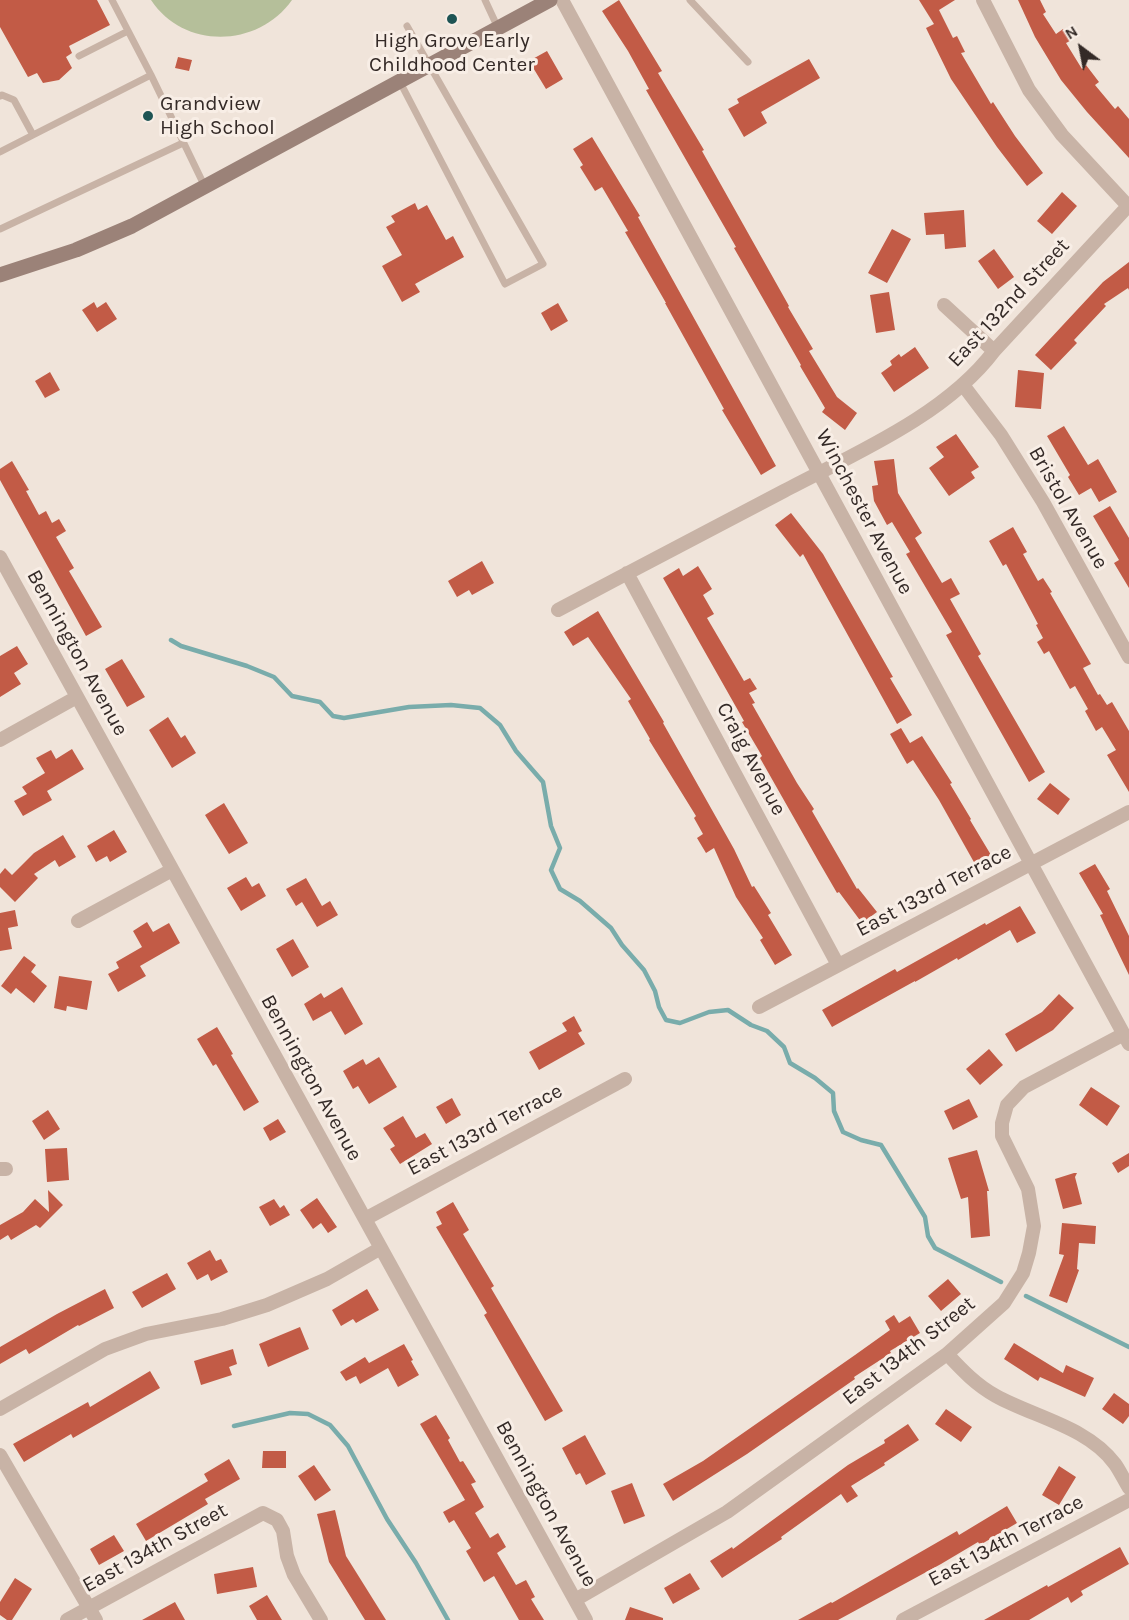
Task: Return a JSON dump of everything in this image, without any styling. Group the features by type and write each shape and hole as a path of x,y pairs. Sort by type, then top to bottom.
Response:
{"main road":[{"path":"0,275 49,259 132,226 550,0"}],"street":[{"name":"Winchester Avenue","path":"562,0 1126,1039"},
{"path":"982,0 1029,90 1062,135 1129,206"},
{"name":"East 132nd Street","path":"558,610 907,425 963,385 984,365 994,351 1129,206"},
{"path":"944,305 994,351"},
{"name":"Bristol Avenue","path":"963,385 1001,435 1043,502 1129,657"},
{"name":"Bennington Avenue","path":"0,557 586,1620"},
{"name":"Craig Avenue","path":"627,573 838,965"},
{"path":"0,740 77,697"},
{"name":"East 133rd Terrace","path":"759,1007 1129,812"},
{"path":"78,921 172,870"},
{"name":"East 134th Street","path":"575,1600 727,1512 947,1354 1004,1303 1023,1273 1034,1226 1028,1189 1002,1136 1002,1123 1007,1106 1024,1087 1126,1039"},
{"name":"East 133rd Terrace","path":"365,1219 625,1079"},
{"path":"0,1409 105,1348 146,1334 222,1319 267,1305 327,1279 381,1248"},
{"path":"947,1354 977,1384 994,1395 1031,1414 1067,1427 1090,1440 1114,1463 1129,1488"},
{"path":"0,1455 92,1614"},
{"name":"East 134th Terrace","path":"903,1620 1129,1500"},
{"name":"East 134th Street","path":"67,1620 92,1614 263,1513 277,1520 283,1531 286,1556 294,1575 321,1620"}],"lane":[{"path":"112,0 205,187"},
{"path":"485,0 498,28"},
{"path":"690,0 747,62"},
{"path":"400,82 505,284 543,264 407,26"},
{"path":"79,56 128,31"},
{"path":"0,152 151,75"},
{"path":"0,96 14,100 33,135"},
{"path":"0,229 183,143"}],"green space":[{"path":"151,0 292,0 278,16 260,27 241,34 221,37 201,35 182,28 165,16"}],"building":[{"path":"0,0 97,0 110,25 69,46 72,53 66,57 72,68 59,80 43,83 37,73 28,77 0,27"},
{"path":"619,0 662,71 658,73 704,150 702,151 813,349 809,351 837,397 857,413 845,430 822,412 825,408 646,90 649,89 628,51 602,11"},
{"path":"919,0 955,0 939,10 953,38 957,36 965,52 961,53 991,104 993,102 1043,173 1027,186 997,147 951,79 926,28 934,24"},
{"path":"1018,0 1040,0 1046,12 1043,14 1056,34 1063,29 1070,41 1066,43 1082,69 1086,65 1099,82 1095,85 1115,109 1118,106 1129,119 1129,158 1061,80 1035,37"},
{"path":"547,51 563,79 546,89 529,61"},
{"path":"178,57 192,60 189,71 175,68"},
{"path":"809,59 820,78 761,112 767,123 744,137 728,109 739,103 737,99"},
{"path":"592,137 640,216 638,217 776,466 761,475 722,410 724,409 625,232 628,231 602,187 595,191 580,167 583,165 573,149"},
{"path":"1062,192 1077,206 1052,234 1037,221"},
{"path":"415,203 418,210 427,205 446,240 453,236 464,257 415,284 420,292 402,302 382,266 402,255 386,227 395,222 391,216"},
{"path":"964,210 966,247 945,249 944,234 926,235 924,213"},
{"path":"892,229 911,239 887,283 868,273"},
{"path":"994,249 1014,277 998,289 978,261"},
{"path":"1129,262 1129,290 1128,288 1104,304 1106,306 1074,340 1077,343 1051,370 1035,355 1103,282"},
{"path":"889,292 895,330 876,333 870,295"},
{"path":"94,302 97,308 106,302 117,319 97,332 82,310"},
{"path":"558,303 568,321 551,331 541,313"},
{"path":"915,347 929,368 894,392 881,373 892,365 890,361 899,354 901,357"},
{"path":"1018,370 1044,373 1041,409 1015,407"},
{"path":"50,372 60,390 45,398 35,381"},
{"path":"1064,426 1088,465 1098,459 1117,492 1099,502 1091,488 1079,495 1047,436"},
{"path":"956,434 979,467 971,472 975,478 949,496 929,468 944,457 936,447"},
{"path":"894,459 898,493 922,533 915,538 942,583 951,578 960,594 950,599 981,654 978,656 1045,772 1029,782 946,635 952,632 906,554 910,552 892,522 887,525 874,501 872,486 878,485 874,461"},
{"path":"12,461 29,490 26,491 39,515 46,511 52,523 59,519 66,531 56,537 74,568 69,571 102,627 86,636 0,480 0,469"},
{"path":"1110,506 1129,538 1129,588 1114,563 1119,560 1093,516"},
{"path":"791,513 823,554 893,677 890,678 912,715 897,724 803,554 800,557 775,525"},
{"path":"1013,527 1027,552 1023,554 1038,581 1043,578 1052,592 1050,593 1091,664 1083,668 1098,695 1100,694 1107,705 1112,702 1129,731 1129,792 1107,755 1116,750 1102,727 1096,731 1085,711 1088,709 1075,686 1070,689 1049,651 1044,654 1037,642 1043,638 1036,625 1038,624 1006,564 1003,566 989,541"},
{"path":"482,561 494,583 472,595 469,590 457,597 448,581"},
{"path":"698,566 712,589 703,595 714,614 707,618 744,681 750,678 757,689 749,693 755,703 752,704 814,809 812,811 857,889 877,912 862,923 839,892 837,893 819,862 760,758 762,756 742,722 744,721 663,578 679,568 683,576"},
{"path":"598,611 664,722 734,849 752,887 754,886 771,913 768,915 792,955 775,965 760,940 763,938 736,897 714,848 706,853 697,838 703,834 694,818 696,816 649,740 628,701 631,699 588,637 573,646 564,632"},
{"path":"17,646 28,664 14,673 21,684 0,697 0,656"},
{"path":"122,659 145,697 127,707 105,669"},
{"path":"168,717 181,738 185,735 196,753 172,768 149,730"},
{"path":"901,728 910,743 922,736 952,783 950,784 991,855 975,864 939,800 913,760 907,764 890,734"},
{"path":"72,749 84,769 47,791 52,800 23,816 14,801 27,794 22,787 45,773 36,758 51,750 56,759"},
{"path":"1050,783 1070,799 1058,815 1037,799"},
{"path":"224,803 248,843 229,854 205,815"},
{"path":"114,830 127,852 110,862 107,856 96,862 87,846"},
{"path":"63,835 76,857 59,867 55,860 34,874 38,878 15,902 0,887 0,874 5,868 12,875 34,853"},
{"path":"1095,864 1110,889 1107,891 1129,936 1129,975 1100,915 1103,914 1079,873"},
{"path":"246,877 252,887 259,883 266,896 241,911 227,888"},
{"path":"306,878 322,906 330,901 338,915 317,927 302,902 296,906 286,889"},
{"path":"1020,906 1036,933 1017,943 1010,930 832,1027 822,1010 895,969 897,972"},
{"path":"15,910 18,926 8,928 12,949 0,951 0,913"},
{"path":"147,922 153,932 169,923 180,943 140,966 146,976 118,992 108,974 119,968 116,962 142,947 133,931"},
{"path":"293,939 309,967 292,977 276,949"},
{"path":"24,956 36,965 31,972 47,986 34,1003 16,988 11,994 1,986"},
{"path":"59,976 92,981 87,1010 67,1006 66,1011 54,1008"},
{"path":"342,987 363,1024 345,1035 331,1011 313,1021 304,1004 321,993 324,998"},
{"path":"1059,994 1074,1008 1053,1030 1016,1052 1005,1034 1042,1012"},
{"path":"574,1016 582,1031 578,1033 585,1044 539,1070 529,1052 567,1031 562,1023"},
{"path":"217,1027 259,1102 244,1111 216,1064 213,1066 197,1039"},
{"path":"989,1049 1003,1065 980,1085 966,1069"},
{"path":"379,1057 397,1087 369,1104 358,1086 353,1089 343,1071 363,1059 366,1065"},
{"path":"1091,1087 1120,1106 1107,1126 1079,1105"},
{"path":"452,1098 461,1115 446,1124 436,1107"},
{"path":"969,1099 978,1117 953,1130 944,1111"},
{"path":"48,1110 60,1129 44,1140 32,1121"},
{"path":"403,1116 416,1138 425,1133 432,1144 400,1164 390,1149 395,1146 383,1128"},
{"path":"278,1119 286,1132 270,1141 263,1128"},
{"path":"67,1148 69,1180 47,1182 45,1149"},
{"path":"977,1150 989,1191 987,1191 990,1236 971,1238 968,1197 961,1199 948,1158"},
{"path":"1129,1153 1129,1166 1118,1173 1112,1163"},
{"path":"1077,1173 1075,1177 1082,1204 1063,1209 1055,1179"},
{"path":"48,1190 63,1205 40,1228 36,1225 11,1240 8,1235 0,1240 0,1225 23,1212 35,1199 49,1212"},
{"path":"317,1198 337,1227 328,1233 321,1223 313,1229 300,1210"},
{"path":"274,1199 280,1208 284,1205 290,1215 270,1226 259,1207"},
{"path":"453,1202 469,1230 463,1234 494,1286 491,1288 563,1411 545,1421 484,1315 487,1313 436,1227 442,1224 436,1212"},
{"path":"1062,1223 1096,1226 1095,1244 1079,1243 1077,1269 1079,1270 1067,1303 1049,1296 1064,1255 1059,1254"},
{"path":"210,1250 216,1261 221,1259 228,1272 211,1281 208,1274 197,1280 187,1263"},
{"path":"167,1273 176,1289 142,1308 132,1292"},
{"path":"948,1279 961,1294 941,1311 928,1296"},
{"path":"105,1289 114,1308 78,1325 29,1354 26,1349 0,1364 0,1347"},
{"path":"367,1289 379,1310 356,1323 353,1319 341,1326 332,1310"},
{"path":"894,1315 899,1323 910,1316 920,1333 890,1351 891,1353 854,1377 855,1379 747,1454 673,1501 663,1484 703,1461 890,1330 885,1321"},
{"path":"300,1327 309,1349 268,1367 259,1344"},
{"path":"1014,1343 1063,1373 1066,1365 1094,1378 1085,1397 1040,1377 1038,1381 1004,1359"},
{"path":"404,1344 419,1375 398,1387 388,1368 360,1384 356,1376 346,1381 340,1372 365,1357 369,1363"},
{"path":"233,1349 237,1364 229,1367 232,1375 201,1385 194,1361"},
{"path":"150,1371 160,1388 73,1438 71,1434 24,1462 13,1444 88,1402 90,1407"},
{"path":"1114,1393 1129,1404 1129,1416 1123,1424 1102,1409"},
{"path":"946,1409 972,1427 961,1442 935,1424"},
{"path":"436,1415 450,1438 448,1440 460,1462 463,1461 476,1482 471,1484 484,1507 475,1513 490,1538 498,1533 506,1547 497,1553 516,1585 526,1580 535,1597 531,1599 544,1620 519,1620 494,1576 484,1582 466,1551 471,1548 454,1520 449,1523 443,1512 465,1500 420,1424"},
{"path":"908,1424 919,1440 851,1486 858,1496 847,1503 841,1494 781,1537 782,1539 722,1578 710,1561 732,1547 733,1549 848,1465 885,1443 884,1440"},
{"path":"585,1435 606,1474 586,1485 580,1473 576,1475 562,1448"},
{"path":"263,1451 286,1451 286,1468 262,1468"},
{"path":"229,1459 240,1479 205,1499 208,1504 146,1541 136,1524 208,1481 204,1474"},
{"path":"314,1465 331,1490 315,1501 298,1476"},
{"path":"1059,1466 1076,1477 1059,1505 1042,1495"},
{"path":"632,1483 645,1516 624,1524 611,1491"},
{"path":"1007,1506 1017,1523 980,1545 978,1542 838,1620 798,1620 957,1531 959,1535"},
{"path":"335,1510 346,1556 386,1620 365,1620 329,1562 317,1514"},
{"path":"114,1535 124,1551 99,1565 90,1549"},
{"path":"1120,1547 1129,1564 1081,1591 1083,1595 1071,1603 1068,1597 1029,1620 984,1620 1047,1585 1048,1587"},
{"path":"253,1567 257,1587 217,1594 214,1574"},
{"path":"690,1573 700,1589 673,1604 664,1588"},
{"path":"15,1578 32,1589 12,1620 7,1620 0,1615 0,1602"},
{"path":"267,1595 282,1620 257,1620 249,1606"},
{"path":"175,1602 185,1620 142,1620"},
{"path":"630,1607 663,1618 663,1620 625,1620"}],"waterway":[{"path":"171,640 181,646 247,666 274,677 292,696 320,702 333,716 344,718 409,707 451,705 480,708 500,725 516,751 543,782 551,826 560,848 551,870 560,889 580,901 611,928 622,945 644,970 666,1020 680,1023 709,1012 728,1010 751,1025 767,1031 784,1047 790,1063 815,1078 833,1093 834,1111 843,1132 881,1145 925,1217 928,1236 935,1248 1001,1282"},
{"path":"1026,1296 1129,1347"},
{"path":"234,1426 290,1413 308,1414 330,1425 348,1446 387,1519 416,1563 448,1620"}],"place":[{"name":"High Grove Early Childhood Center","path":"452,19"},
{"name":"Grandview High School","path":"148,116"}]}
